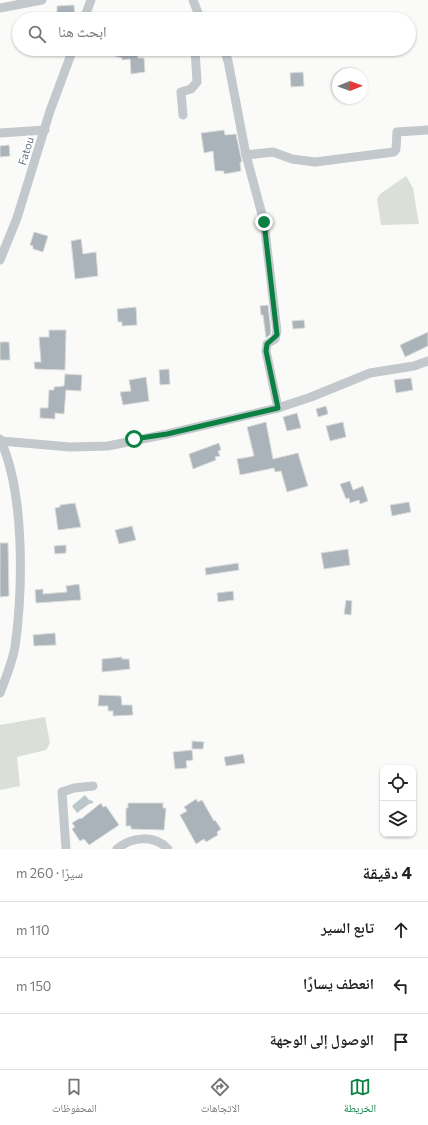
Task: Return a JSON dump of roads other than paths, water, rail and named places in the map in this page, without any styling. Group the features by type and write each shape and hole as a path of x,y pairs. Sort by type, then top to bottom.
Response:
{"street":[{"path":"0,8 42,0"},
{"path":"87,12 91,0"},
{"path":"193,0 198,12"},
{"name":"Fatou","path":"0,260 18,218 45,130 71,56"},
{"path":"183,115 181,92 191,88 197,82 196,56"},
{"path":"226,56 246,155 264,222 277,335 267,344 266,351 278,408"},
{"path":"0,133 45,130"},
{"path":"246,155 273,152 303,161 331,161 394,152 396,149 397,132 428,130"},
{"path":"0,693 6,680 14,648 20,539 14,484 0,440 70,447 108,446 278,408 311,397 370,373 414,366 428,361"},
{"path":"66,849 62,792 74,788 93,786"},
{"path":"117,849 130,840 139,839 156,841 168,849"}]}
